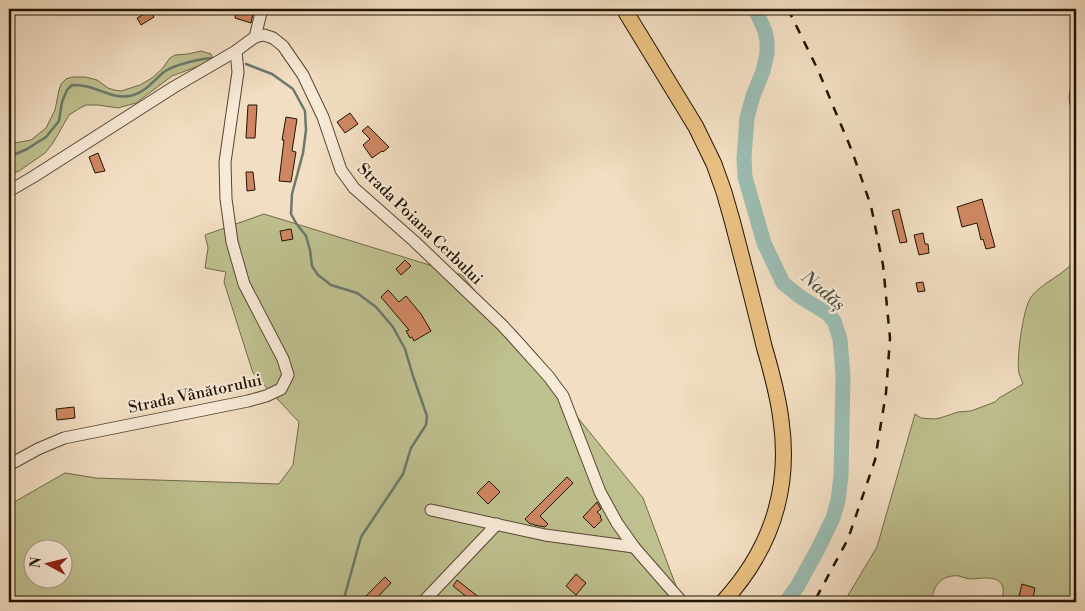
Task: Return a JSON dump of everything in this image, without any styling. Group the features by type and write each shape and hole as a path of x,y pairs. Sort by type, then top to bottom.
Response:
{"main road":[{"path":"624,9 688,113 714,164 737,239 780,409 784,444 783,467 781,490 774,517 752,566 723,602"}],"street":[{"path":"9,190 174,87 236,51 255,36 262,9"},
{"name":"Strada Poiana Cerbului","path":"255,36 264,35 273,38 283,46 303,75 322,117 341,170 354,188 461,286 514,338 549,377 563,396 600,492 617,523 634,547 682,602"},
{"name":"Strada Vânătorului","path":"9,466 38,449 64,438 248,401 281,389 288,375 284,359 244,284 232,242 226,199 225,162 238,72 236,51"},
{"path":"431,510 545,535 634,547"},
{"path":"423,602 496,524"}],"green space":[{"path":"1076,24 1076,119 1069,98 1072,77 1072,39"},
{"path":"201,51 211,54 212,61 172,76 136,103 118,108 86,105 69,115 45,153 19,171 9,175 9,144 31,140 46,128 55,110 61,84 66,79 85,77 97,80 108,88 121,91 140,85 152,78 175,55"},
{"path":"264,214 462,275 643,498 682,602 9,602 9,505 65,473 96,478 279,484 293,465 299,422 253,373 224,282 226,272 205,268 208,248 205,235"},
{"path":"1076,257 1076,602 1001,602 1003,587 998,581 989,578 970,579 953,576 939,582 932,596 932,602 844,602 877,547 915,414 921,418 934,419 958,412 971,411 995,402 1023,384 1019,373 1018,358 1022,325 1029,301 1038,290 1070,266"}],"building":[{"path":"237,9 254,9 251,23 235,18"},
{"path":"150,11 154,17 141,25 137,18"},
{"path":"248,105 257,105 255,138 246,138"},
{"path":"350,113 358,124 345,133 337,122"},
{"path":"286,117 297,119 292,151 296,152 291,182 279,181"},
{"path":"368,126 389,147 372,158 363,145 370,139 362,131"},
{"path":"98,153 105,171 95,173 89,157"},
{"path":"246,172 253,172 255,190 247,191"},
{"path":"982,199 995,247 986,249 983,239 981,240 977,223 962,227 957,207"},
{"path":"899,209 907,242 900,243 892,211"},
{"path":"291,229 293,239 282,241 280,231"},
{"path":"923,233 925,244 928,244 929,253 919,255 914,235"},
{"path":"405,260 411,266 401,275 396,269"},
{"path":"923,282 925,291 918,292 916,283"},
{"path":"388,290 399,302 406,296 421,314 431,331 414,341 412,337 410,338 406,331 409,330 381,297"},
{"path":"74,407 75,418 57,420 56,409"},
{"path":"567,477 573,483 540,516 548,524 545,527 530,524 525,519"},
{"path":"489,481 500,492 488,504 477,493"},
{"path":"597,502 601,509 597,512 602,520 594,528 583,517"},
{"path":"576,574 586,583 576,595 566,586"},
{"path":"385,577 391,583 373,602 360,602"},
{"path":"457,580 485,602 473,602 453,586"},
{"path":"1022,584 1035,588 1032,602 1018,601"}],"waterway":[{"name":"Nadăș","path":"755,9 765,31 767,54 747,118 744,158 745,177 764,243 783,283 799,296 828,314 834,321 840,339 843,376 841,476 838,501 833,518 818,549 797,587 786,602"},
{"path":"9,157 27,149 46,137 59,121 62,102 67,90 72,85 81,85 112,95 129,96 144,90 168,69 197,60 216,58"},
{"path":"246,64 272,74 293,89 305,111 306,130 303,153 292,194 291,214 306,236 312,266 318,275 331,285 357,293 376,307 393,327 405,349 427,416 426,425 411,448 403,474 361,537 343,602"}],"railway":[{"path":"788,9 818,70 852,151 871,206 883,265 890,338 886,393 875,460 848,539 814,602"}]}
